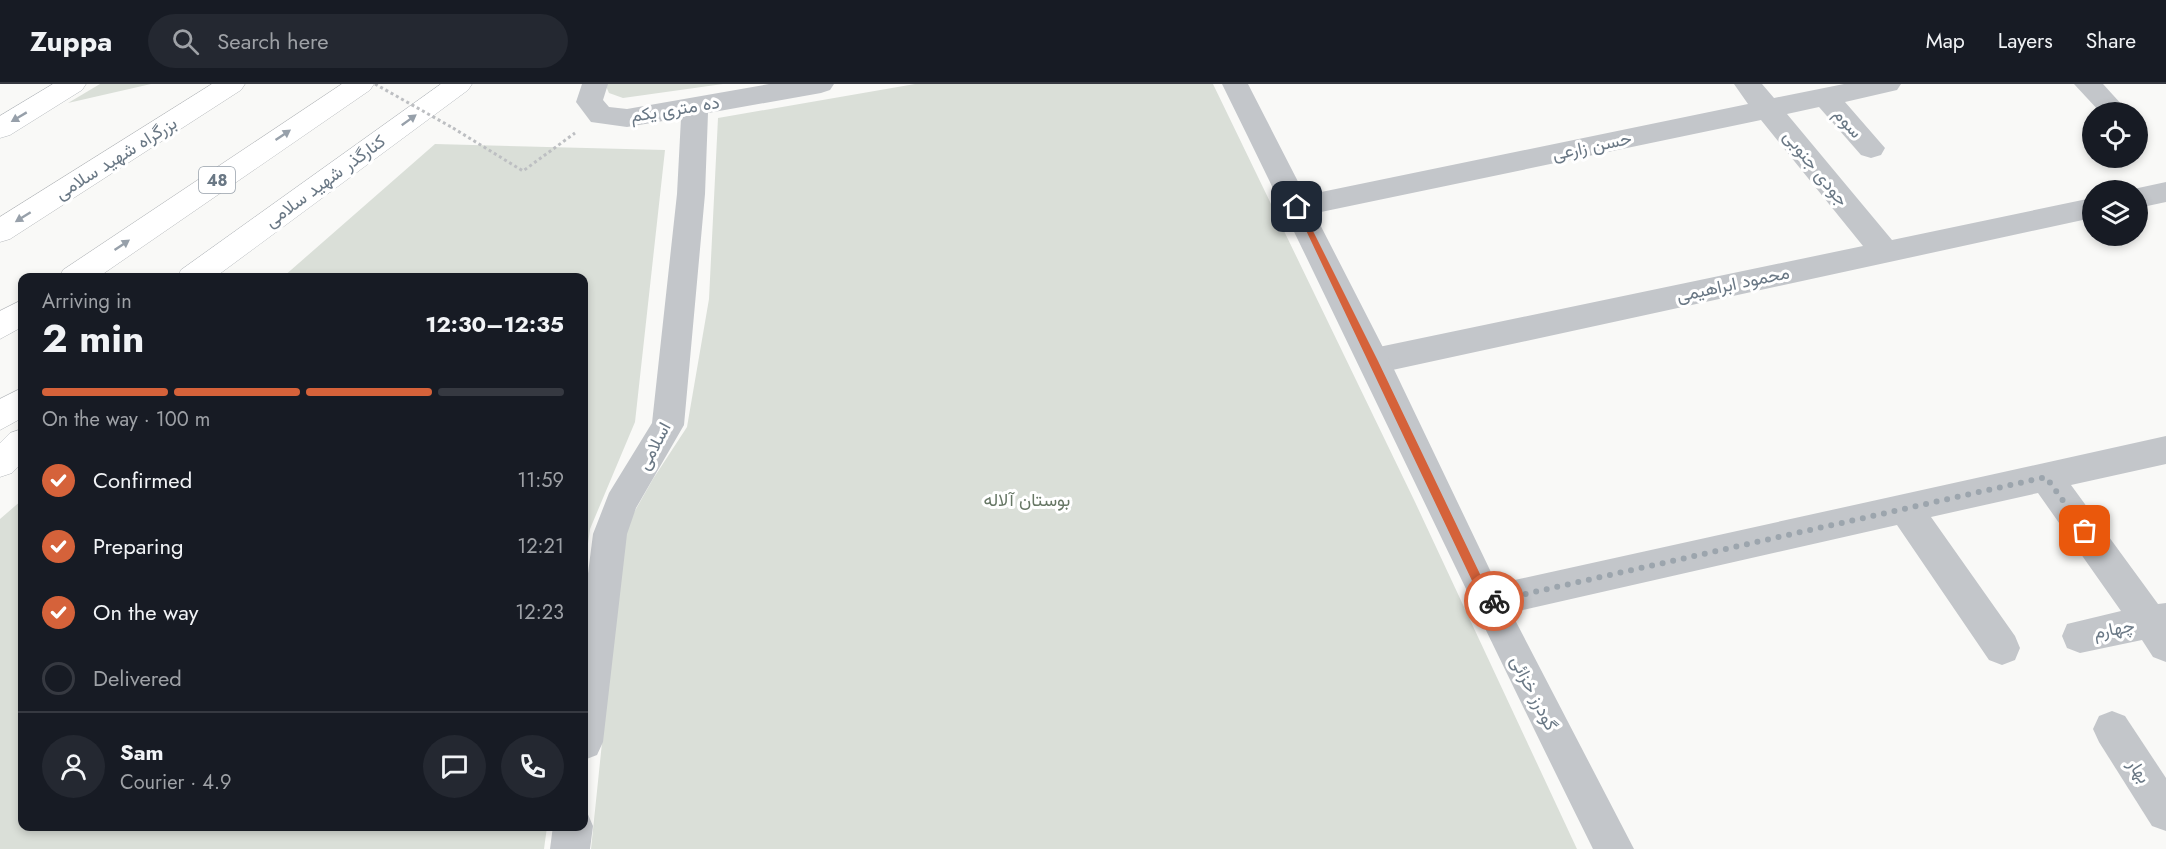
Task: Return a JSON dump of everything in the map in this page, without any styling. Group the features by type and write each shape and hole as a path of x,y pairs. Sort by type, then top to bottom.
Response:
{"main road":[{"name":"بزرگراه شهید سلامی","path":"0,231 232,84"},
{"name":"48","path":"81,273 361,84"},
{"name":"کنارگذر شهید سلامی","path":"199,273 459,84"},
{"path":"0,128 62,88"},
{"path":"219,273 317,187"},
{"path":"0,327 18,315"},
{"path":"0,417 18,404"},
{"path":"0,463 18,447"}],"street":[{"path":"595,84 589,102 601,114"},
{"name":"ده متری یکم","path":"601,114 627,118 821,84"},
{"name":"گودرز خزائی","path":"1235,84 1374,361 1488,602 1614,849"},
{"name":"جودی جنوبی","path":"1747,84 1885,252"},
{"name":"حسن زارعی","path":"1297,207 1888,84"},
{"path":"2087,84 2106,102"},
{"name":"سوم","path":"1825,97 1871,148"},
{"name":"اسلامی","path":"588,710 610,534 621,503 669,426 691,194 695,106"},
{"path":"2148,196 2166,192"},
{"name":"محمود ابراهیمی","path":"1374,361 2082,210"},
{"path":"1488,602 2166,450"},
{"path":"2046,477 2160,629"},
{"path":"1904,507 2002,648"},
{"name":"چهارم","path":"2080,636 2160,629"},
{"name":"بهار","path":"2112,729 2166,812"},
{"path":"570,849 572,831"}],"path":[{"path":"375,84 523,171 601,114"}],"green space":[{"path":"100,84 151,84 68,103"},
{"path":"605,84 723,84 623,98 609,93"},
{"name":"بوستان آلاله","path":"915,84 1213,84 1415,502 1577,849 591,849 624,530 653,479 687,427 709,299 718,118"},
{"path":"435,144 665,150 635,422 590,529 588,544 588,273 288,273"},
{"path":"18,503 18,831 546,831 544,849 0,849 0,519"}],"way so far":[{"path":"1494,601 1904,507 2046,477 2085,531"}],"route":[{"path":"1297,207 1374,361 1488,602 1494,601"}]}
